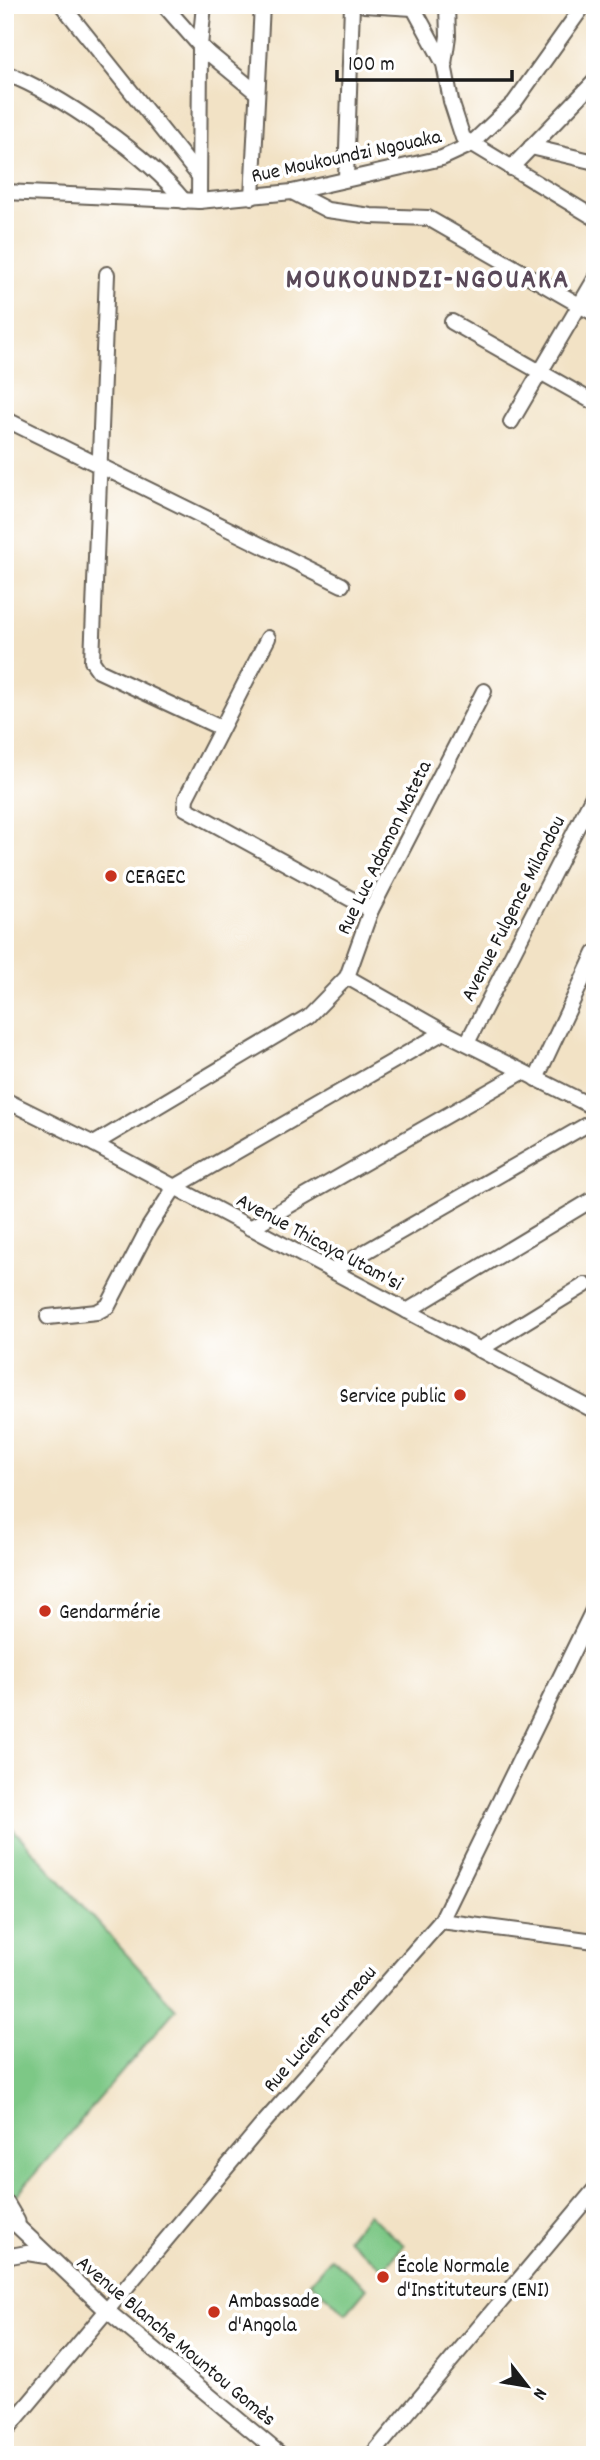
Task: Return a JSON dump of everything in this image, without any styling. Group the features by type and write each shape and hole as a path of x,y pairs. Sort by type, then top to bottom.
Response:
{"street":[{"path":"62,5 198,175"},
{"path":"164,5 200,46 257,93"},
{"path":"5,72 31,82 65,102 191,201 198,175 200,46 204,5"},
{"path":"252,197 262,5"},
{"path":"346,178 352,5"},
{"path":"364,5 413,7 444,64 456,123 463,138 470,145 595,218"},
{"path":"444,64 448,36 447,5"},
{"name":"Rue Moukoundzi Ngouaka","path":"5,192 191,201 252,197 292,192 442,158 470,145 514,103 535,78 584,5"},
{"path":"511,168 595,81"},
{"path":"531,147 595,162"},
{"path":"292,192 327,210 371,216 428,218 595,314"},
{"path":"107,274 93,664 99,671 221,728"},
{"path":"511,422 595,279"},
{"path":"452,322 595,403"},
{"path":"5,419 342,585"},
{"path":"268,638 186,798 185,808 371,910"},
{"name":"Rue Luc Adamon Mateta","path":"94,1144 299,1023 347,977 371,910 484,691"},
{"name":"Avenue Fulgence Milandou","path":"467,1043 595,792"},
{"path":"536,1079 595,953"},
{"path":"347,977 444,1032 595,1108"},
{"path":"48,1317 97,1312 108,1306 149,1227 175,1187 444,1032"},
{"path":"250,1228 523,1072"},
{"name":"Avenue Thicaya Utam'si","path":"5,1100 94,1144 595,1411"},
{"name":"Avenue Thicaya Utam'si","path":"5,1105 25,1109"},
{"path":"332,1271 477,1185 595,1120"},
{"path":"407,1311 595,1198"},
{"path":"479,1350 586,1285"},
{"name":"Rue Lucien Fourneau","path":"5,2432 105,2309 441,1921 595,1606"},
{"path":"441,1921 595,1941"},
{"path":"372,2455 595,2189"},
{"name":"Avenue Blanche Mountou Gomès","path":"8,2214 46,2256 105,2309 281,2455"},
{"name":"Avenue Blanche Mountou Gomès","path":"5,2257 27,2253 46,2256"}],"green space":[{"path":"5,1820 176,2009 15,2197 5,2177"},
{"path":"368,2214 404,2245 384,2269 347,2239"},
{"path":"331,2258 367,2288 346,2313 310,2282"}],"place":[{"name":"CERGEC","path":"111,876"},
{"name":"Service public","path":"460,1395"},
{"name":"Gendarmérie","path":"45,1611"},
{"name":"École Normale d'Instituteurs (ENI)","path":"383,2277"},
{"name":"Ambassade d'Angola","path":"214,2312"}],"district":[{"name":"MOUKOUNDZI-NGOUAKA","path":"428,277"}]}
